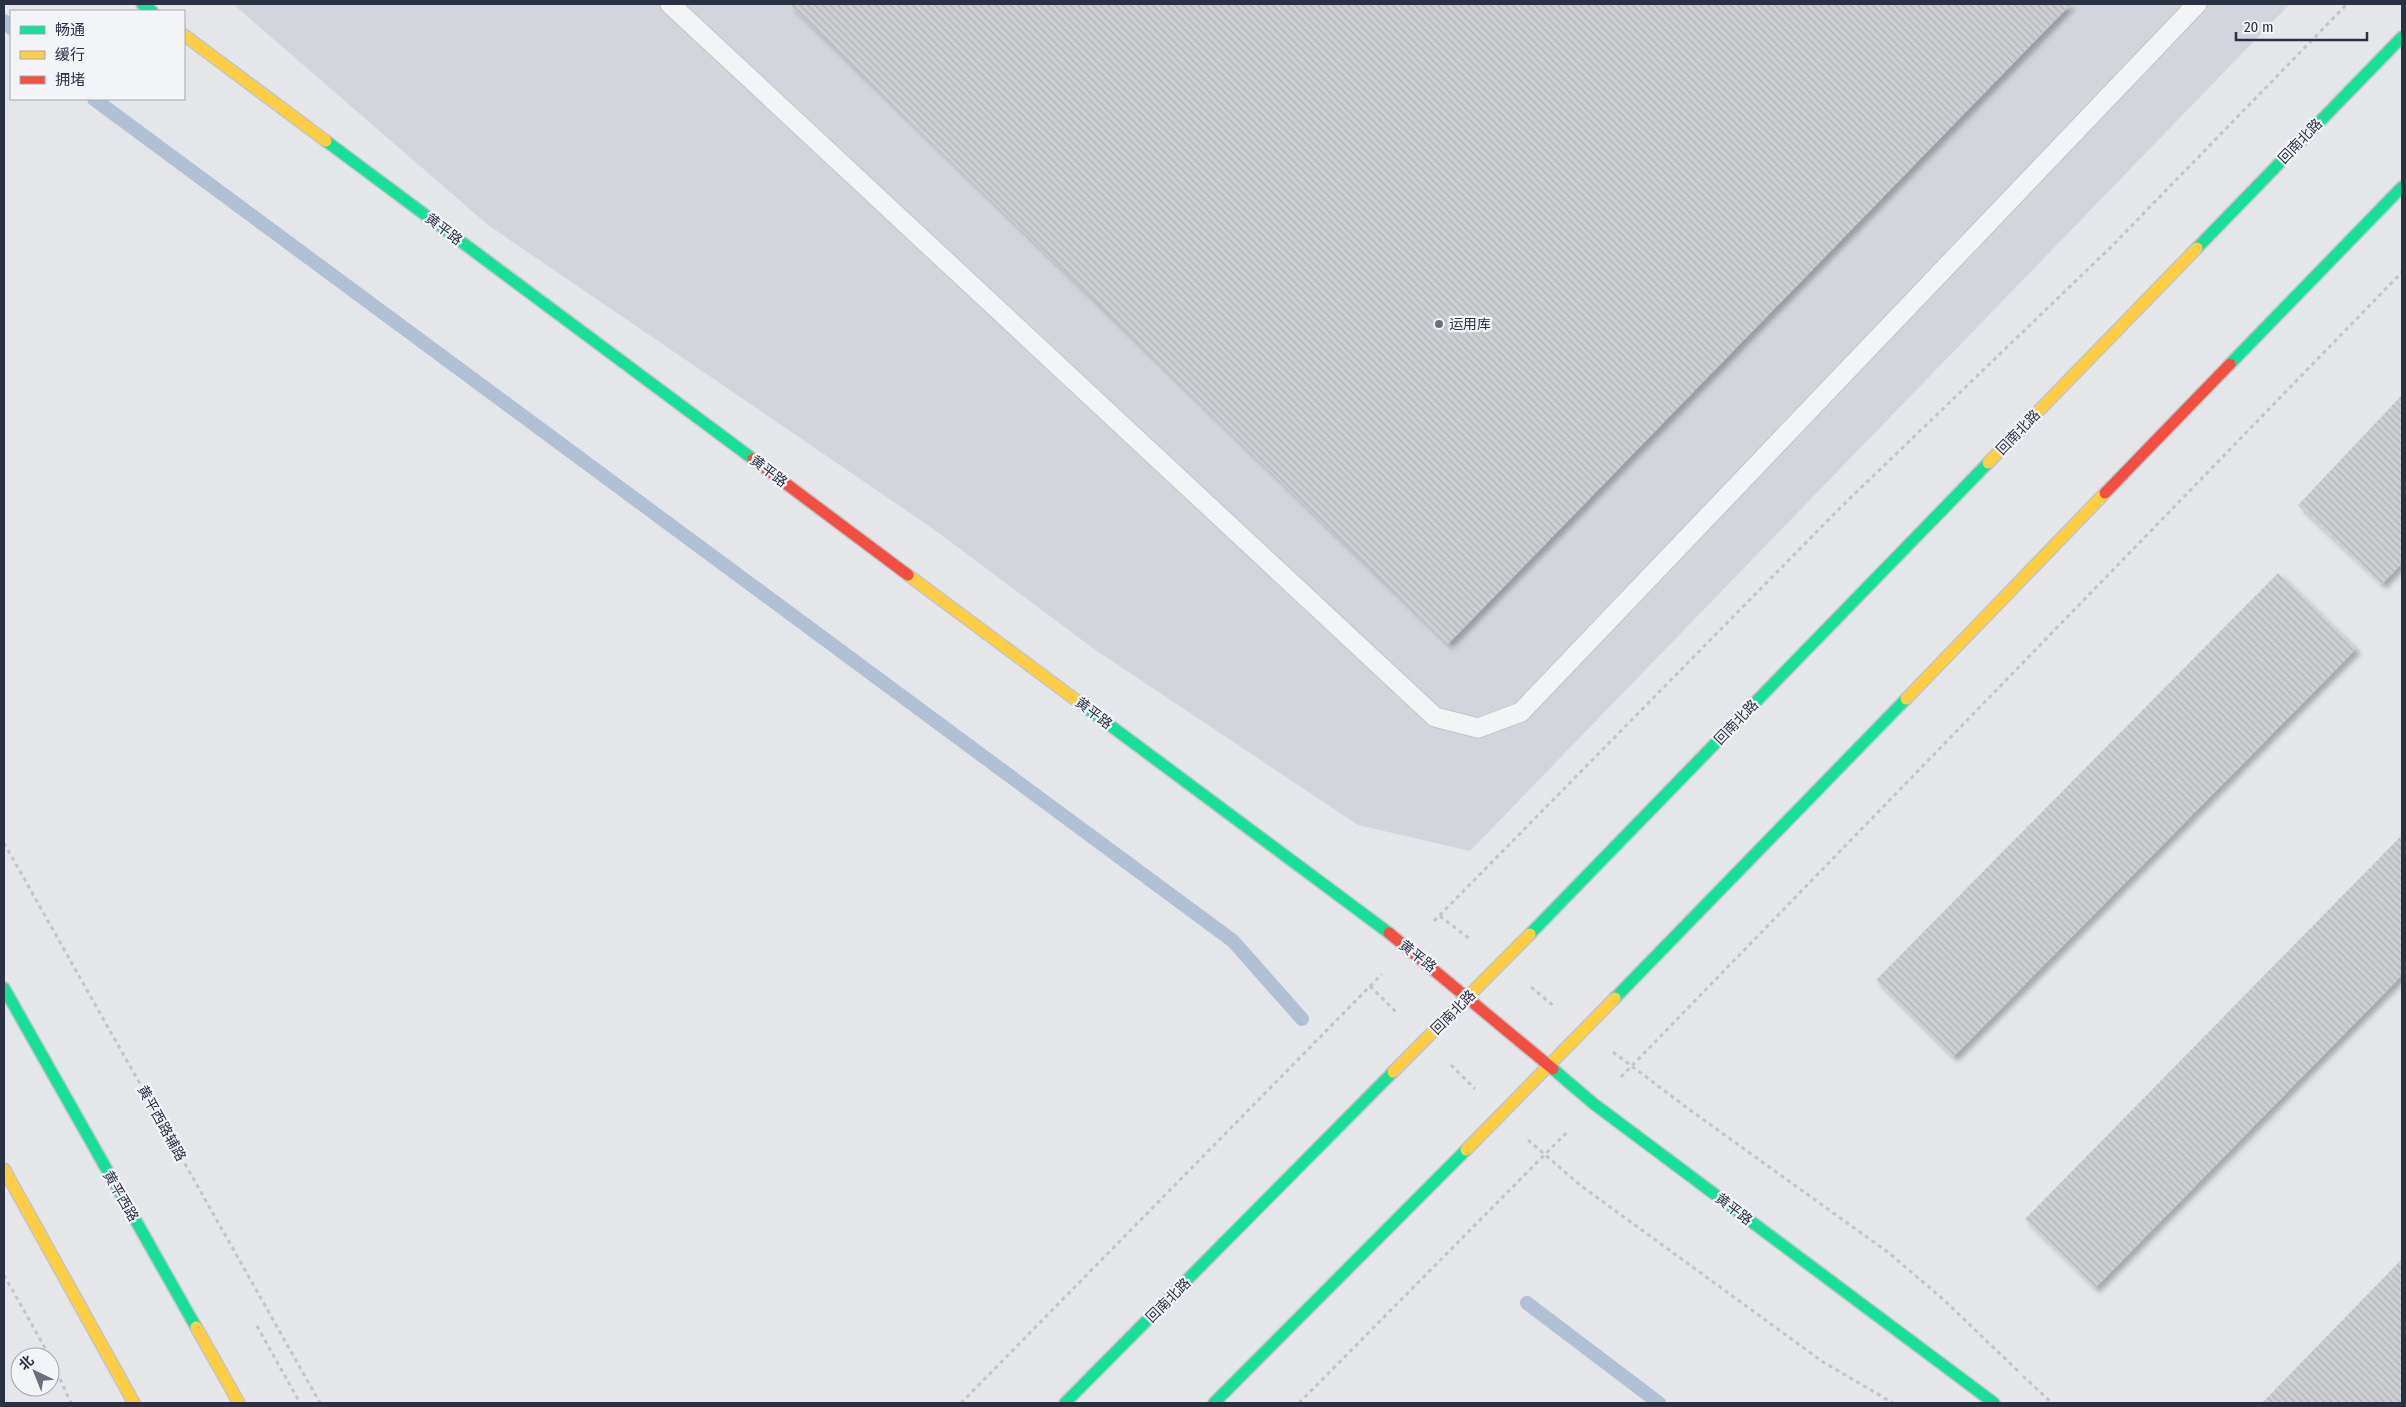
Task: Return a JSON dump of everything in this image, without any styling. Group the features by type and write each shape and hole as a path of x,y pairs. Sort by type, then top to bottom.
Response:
{"main road":[{"name":"黄平路","path":"185,36 1377,924 1468,996 1549,1066 1631,1132 1994,1403"},
{"name":"回南北路","path":"1065,1403 1468,996 2402,37"},
{"path":"1214,1403 1549,1066 2402,187"},
{"name":"黄平西路","path":"4,988 239,1403"},
{"path":"4,1169 134,1403"}],"lane":[{"path":"670,4 1435,717 1478,728 1520,712 2197,4"}],"path":[{"path":"1484,871 1841,506 2112,246 2347,4"},
{"path":"1679,1017 2402,272"},
{"name":"黄平西路辅路","path":"4,843 320,1403"},
{"path":"961,1403 1330,1027"},
{"path":"1690,1110 1889,1253 1944,1300 2052,1403"},
{"path":"1299,1403 1500,1199"},
{"path":"1606,1203 1822,1362 1893,1403"},
{"path":"4,1275 44,1347"},
{"path":"257,1326 300,1403"},
{"path":"60,1379 71,1403"}],"shaded area":[{"path":"233,4 2290,4 1470,851 1358,825 1094,649 932,528 488,225"}],"building":[{"name":"运用库","path":"789,4 2071,4 1448,644"},
{"path":"2402,395 2402,563 2382,584 2298,505"},
{"path":"2278,573 2356,649 1953,1057 1876,980"},
{"path":"2402,835 2402,975 2095,1288 2025,1219"},
{"path":"2402,1259 2402,1403 2262,1403"}],"waterway":[{"path":"4,21 10,27"},
{"path":"95,100 1233,941 1302,1019"},
{"path":"1527,1303 1659,1403"}],"traffic: fast":[{"path":"142,4 151,10"},
{"path":"2197,248 2402,37"},
{"path":"326,141 753,459"},
{"path":"2230,364 2402,187"},
{"path":"1530,934 1988,463"},
{"path":"1615,998 1906,699"},
{"path":"1080,703 1389,933"},
{"path":"4,988 196,1327"},
{"path":"1553,1069 1594,1104 1994,1403"},
{"path":"1065,1403 1393,1072"},
{"path":"1214,1403 1466,1150"}],"traffic: slow":[{"path":"185,36 326,141"},
{"path":"1988,463 2197,248"},
{"path":"1906,699 2105,493"},
{"path":"908,575 1080,703"},
{"path":"1393,1072 1530,934"},
{"path":"1466,1150 1615,998"},
{"path":"4,1169 134,1403"},
{"path":"196,1327 239,1403"}],"traffic: jam":[{"path":"2105,493 2230,364"},
{"path":"753,459 908,575"},
{"path":"1389,933 1553,1069"}],"place":[{"name":"运用库","path":"1439,324"}]}
